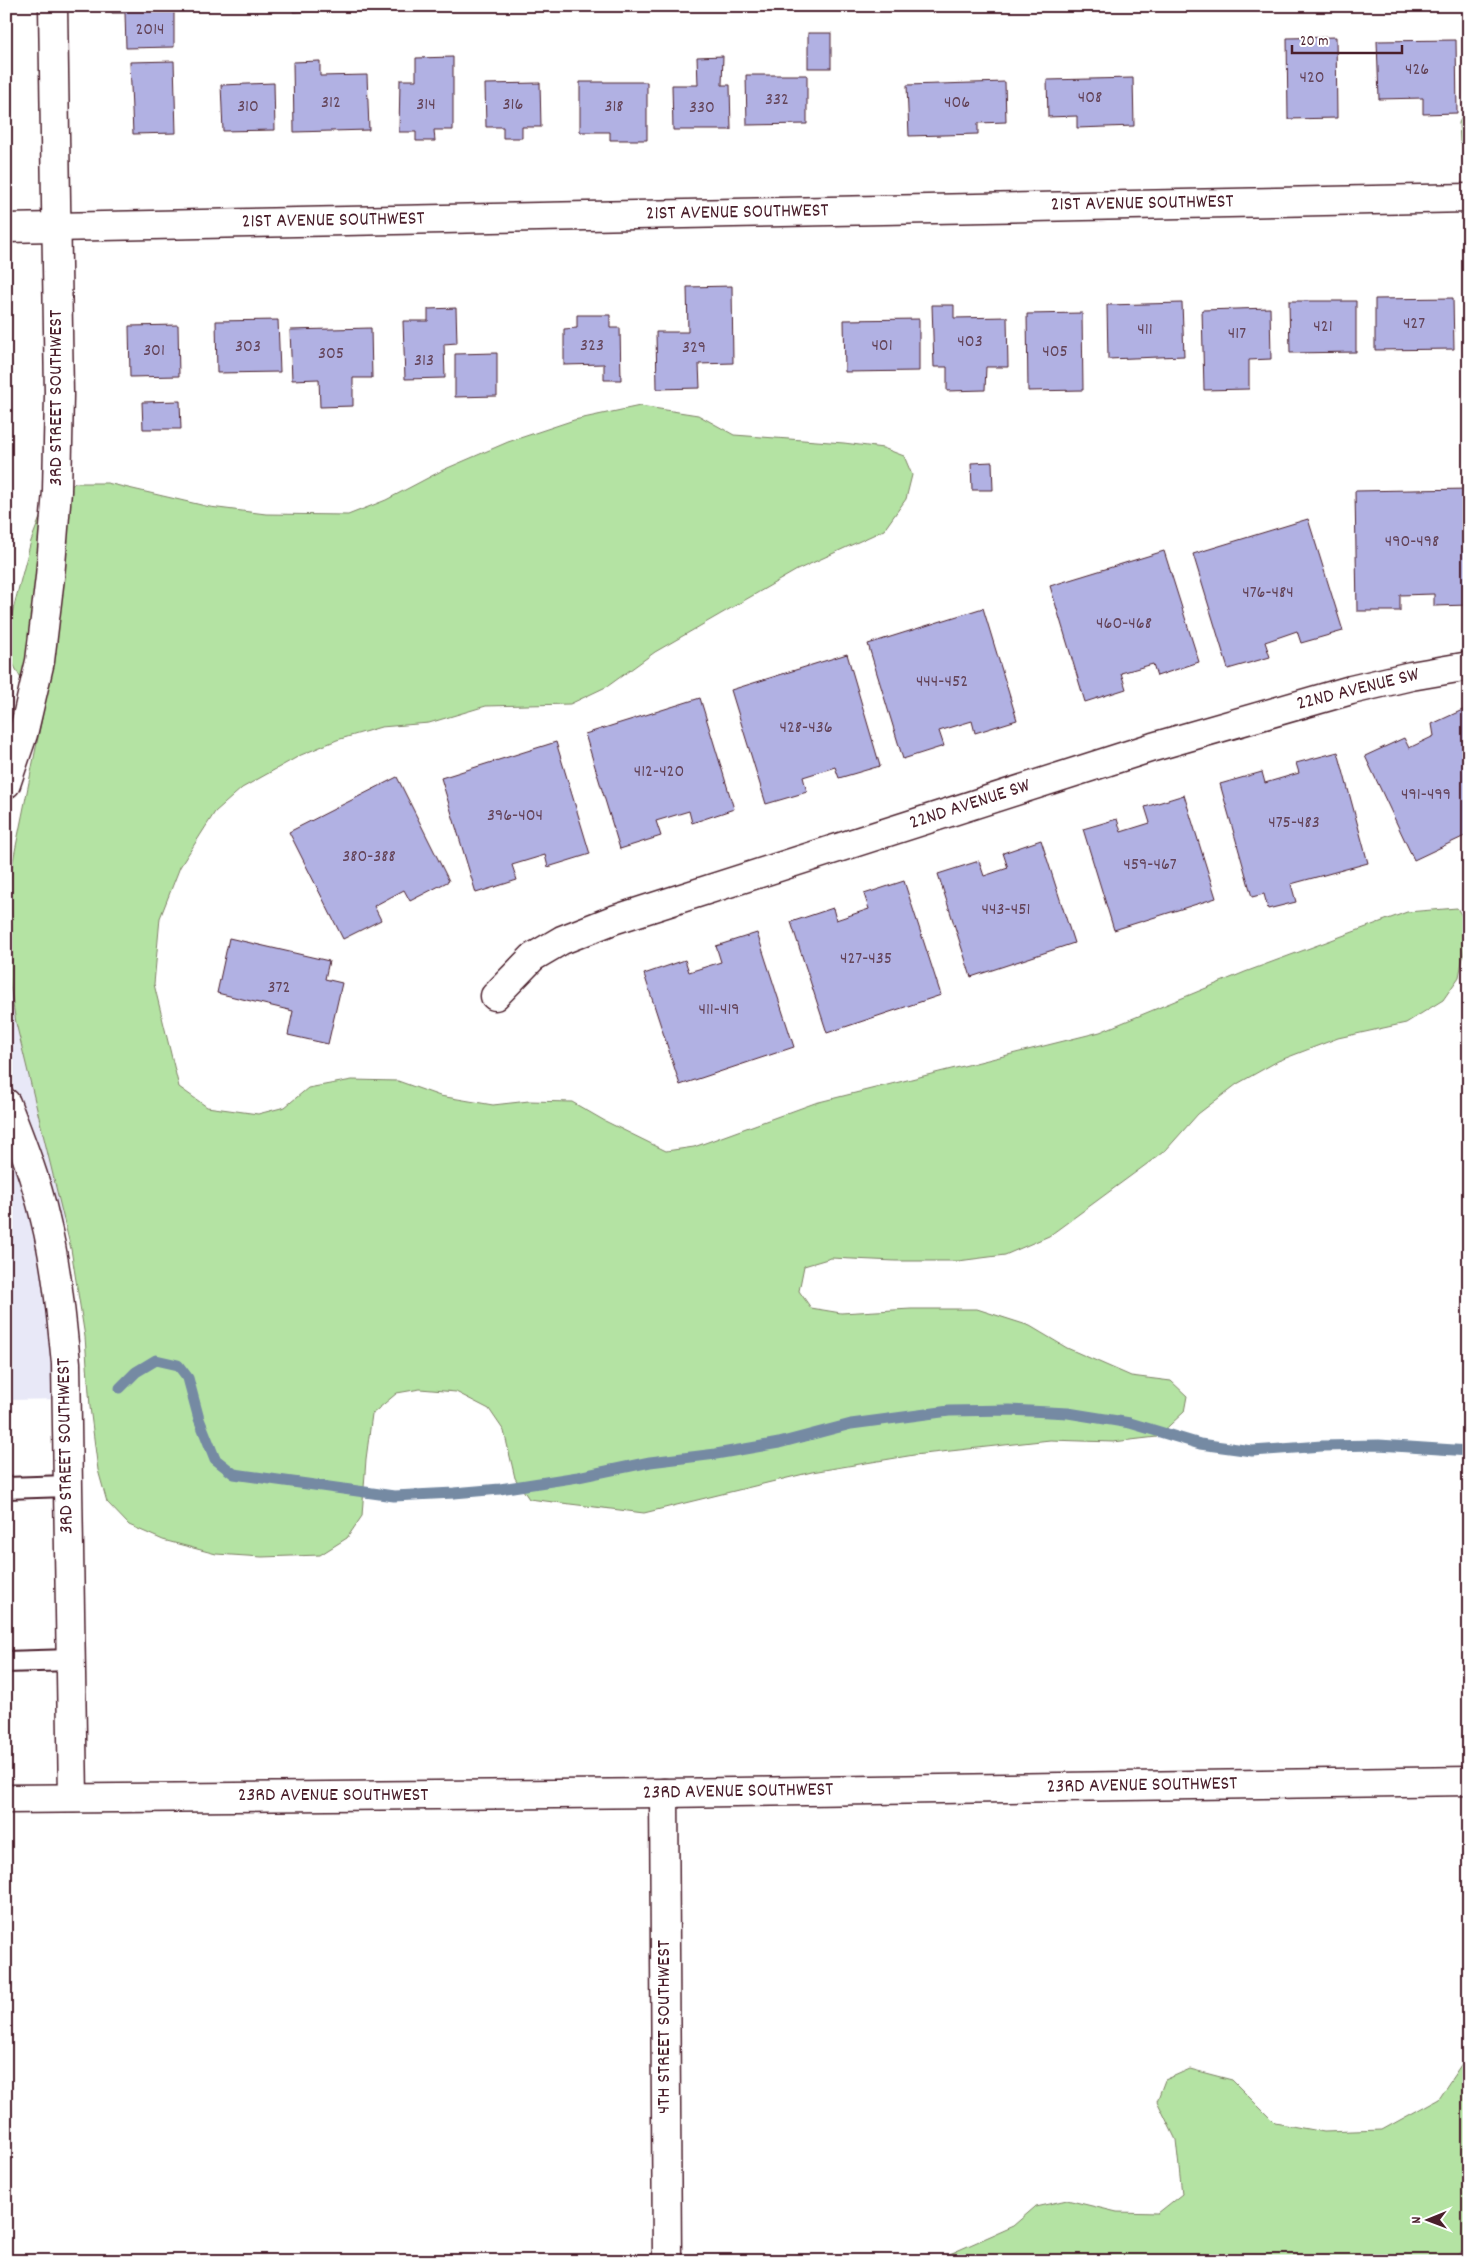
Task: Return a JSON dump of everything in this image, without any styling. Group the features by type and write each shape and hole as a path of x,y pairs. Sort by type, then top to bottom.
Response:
{"street":[{"name":"3RD STREET SOUTHWEST","path":"6,784 23,734 38,670 50,577 57,491 59,395 53,6"},
{"name":"21ST AVENUE SOUTHWEST","path":"6,228 1469,198"},
{"name":"22ND AVENUE SW","path":"495,996 533,957 562,940 613,920 1162,744 1351,690 1411,676 1469,666"},
{"name":"3RD STREET SOUTHWEST","path":"6,1103 33,1174 46,1219 54,1260 66,1363 73,1798"},
{"name":"23RD AVENUE SOUTHWEST","path":"6,1799 664,1793 1469,1781"},
{"name":"4TH STREET SOUTHWEST","path":"664,1793 667,2261"}],"lane":[{"path":"6,1488 67,1486"},
{"path":"6,1662 70,1660"}],"shaded area":[{"path":"63,885 63,1219 66,1399 6,1400 6,887"}],"green space":[{"path":"1469,101 1469,145 1460,142 1459,123"},
{"path":"640,406 698,415 734,435 844,443 883,448 904,456 912,475 906,499 884,530 797,570 655,652 608,686 570,704 486,706 429,723 381,727 337,740 301,755 242,788 215,812 180,867 160,918 154,984 179,1087 207,1107 258,1114 285,1107 308,1088 352,1080 398,1081 440,1096 493,1105 529,1101 572,1102 605,1121 666,1151 694,1147 815,1103 1100,1032 1245,972 1407,912 1457,908 1469,927 1459,977 1443,1000 1406,1023 1338,1038 1278,1061 1237,1084 1198,1114 1166,1150 1049,1236 1005,1255 958,1261 831,1258 804,1266 799,1291 811,1308 841,1313 911,1309 977,1309 1030,1326 1067,1348 1131,1376 1171,1381 1187,1396 1184,1412 1157,1437 1113,1442 1050,1440 914,1455 812,1472 644,1513 529,1499 515,1478 504,1431 489,1409 456,1392 420,1389 397,1393 372,1414 366,1459 362,1516 347,1538 320,1555 262,1557 216,1554 163,1540 129,1525 107,1502 98,1470 90,1407 85,1337 71,1249 16,1023 8,973 6,916 12,866 42,718 11,660 9,625 31,541 44,507 75,483 107,483 210,507 266,514 348,515 386,500 443,470 508,442 574,420"},
{"path":"1469,2053 1469,2246 1457,2255 1455,2261 934,2261 1013,2226 1035,2207 1067,2200 1117,2212 1158,2213 1182,2194 1176,2140 1157,2101 1165,2080 1190,2069 1232,2080 1275,2123 1324,2132 1382,2130 1438,2099"}],"building":[{"path":"111,6 174,6 174,47 126,48 125,13 112,13"},
{"path":"293,6 327,6 327,11 293,12"},
{"path":"1301,6 1365,6 1365,7 1301,9"},
{"path":"1467,23 1469,23 1469,118 1468,118"},
{"path":"808,33 831,33 831,68 808,68"},
{"path":"1336,37 1337,118 1288,119 1287,38"},
{"path":"1456,40 1457,113 1423,114 1423,98 1379,99 1377,41"},
{"path":"723,56 722,85 730,85 731,130 673,130 672,85 698,85 697,57"},
{"path":"453,57 453,130 434,130 435,141 416,141 416,132 399,132 400,80 416,80 416,58"},
{"path":"174,61 176,133 133,134 130,62"},
{"path":"320,61 320,76 367,75 369,130 294,132 293,62"},
{"path":"746,75 807,75 807,124 747,125"},
{"path":"1133,78 1134,126 1077,128 1077,116 1048,117 1047,80"},
{"path":"580,82 647,82 647,140 610,140 610,132 580,132"},
{"path":"1005,82 1006,122 978,123 978,134 909,136 907,85"},
{"path":"274,83 275,130 223,131 221,85"},
{"path":"540,83 541,127 522,127 522,138 503,138 503,127 486,127 485,84"},
{"path":"732,286 733,363 699,364 700,388 657,389 656,332 688,332 687,287"},
{"path":"1467,296 1469,296 1469,391 1468,391"},
{"path":"1453,298 1454,349 1375,350 1375,299"},
{"path":"1289,301 1356,301 1356,352 1290,353"},
{"path":"1182,303 1184,356 1108,359 1107,305"},
{"path":"932,305 954,305 954,318 1007,317 1008,367 986,367 985,390 947,391 947,367 934,367"},
{"path":"456,308 457,343 444,344 445,378 405,379 403,321 428,321 428,309"},
{"path":"1270,308 1271,359 1249,360 1249,389 1204,390 1202,310"},
{"path":"1082,313 1083,390 1028,391 1027,314"},
{"path":"577,315 610,315 610,328 620,328 621,380 604,380 604,364 564,365 564,329 577,328"},
{"path":"919,319 919,371 845,372 844,320"},
{"path":"278,320 280,372 217,373 216,321"},
{"path":"178,325 179,376 130,377 129,326"},
{"path":"371,328 372,378 353,378 353,406 320,407 319,379 292,380 290,330"},
{"path":"497,353 497,396 455,397 455,354"},
{"path":"180,401 181,429 143,429 142,402"},
{"path":"992,462 993,490 972,490 971,463"},
{"path":"1469,489 1469,605 1434,606 1434,594 1400,595 1400,611 1357,611 1355,491"},
{"path":"1308,519 1343,631 1301,643 1297,631 1265,642 1270,657 1228,669 1193,554"},
{"path":"1164,551 1199,662 1157,676 1153,664 1121,673 1126,689 1085,702 1050,586"},
{"path":"983,608 1017,720 975,733 972,721 939,731 944,746 903,759 868,644"},
{"path":"847,654 880,766 839,778 835,767 803,777 807,792 766,804 731,690"},
{"path":"700,698 734,809 692,823 689,811 656,821 661,836 620,849 585,734"},
{"path":"1469,707 1469,834 1414,860 1365,756 1404,738 1409,748 1434,736 1432,724"},
{"path":"556,742 590,854 548,867 545,855 512,865 517,880 476,893 441,778"},
{"path":"1338,752 1368,863 1291,884 1296,902 1268,909 1264,894 1252,897 1220,784 1262,772 1265,783 1299,773 1296,763"},
{"path":"397,777 449,881 410,901 404,890 374,906 381,920 343,939 289,832"},
{"path":"1184,795 1216,898 1114,930 1083,829 1117,819 1121,832 1150,823 1145,807"},
{"path":"1041,840 1074,943 971,977 938,874 979,861 984,876 1008,868 1003,853"},
{"path":"904,881 941,995 827,1033 791,922 833,908 836,920 869,909 864,894"},
{"path":"757,933 794,1047 680,1085 644,974 685,960 689,972 721,962 716,946"},
{"path":"229,938 329,961 325,979 342,983 328,1044 288,1035 293,1011 217,993"}],"waterway":[{"path":"120,1388 136,1372 156,1360 178,1365 188,1378 199,1419 215,1459 234,1474 394,1496 500,1489 578,1477 650,1462 716,1454 779,1443 851,1424 949,1411 1010,1410 1068,1413 1130,1423 1200,1444 1252,1451 1322,1446 1379,1445 1469,1451"}]}
